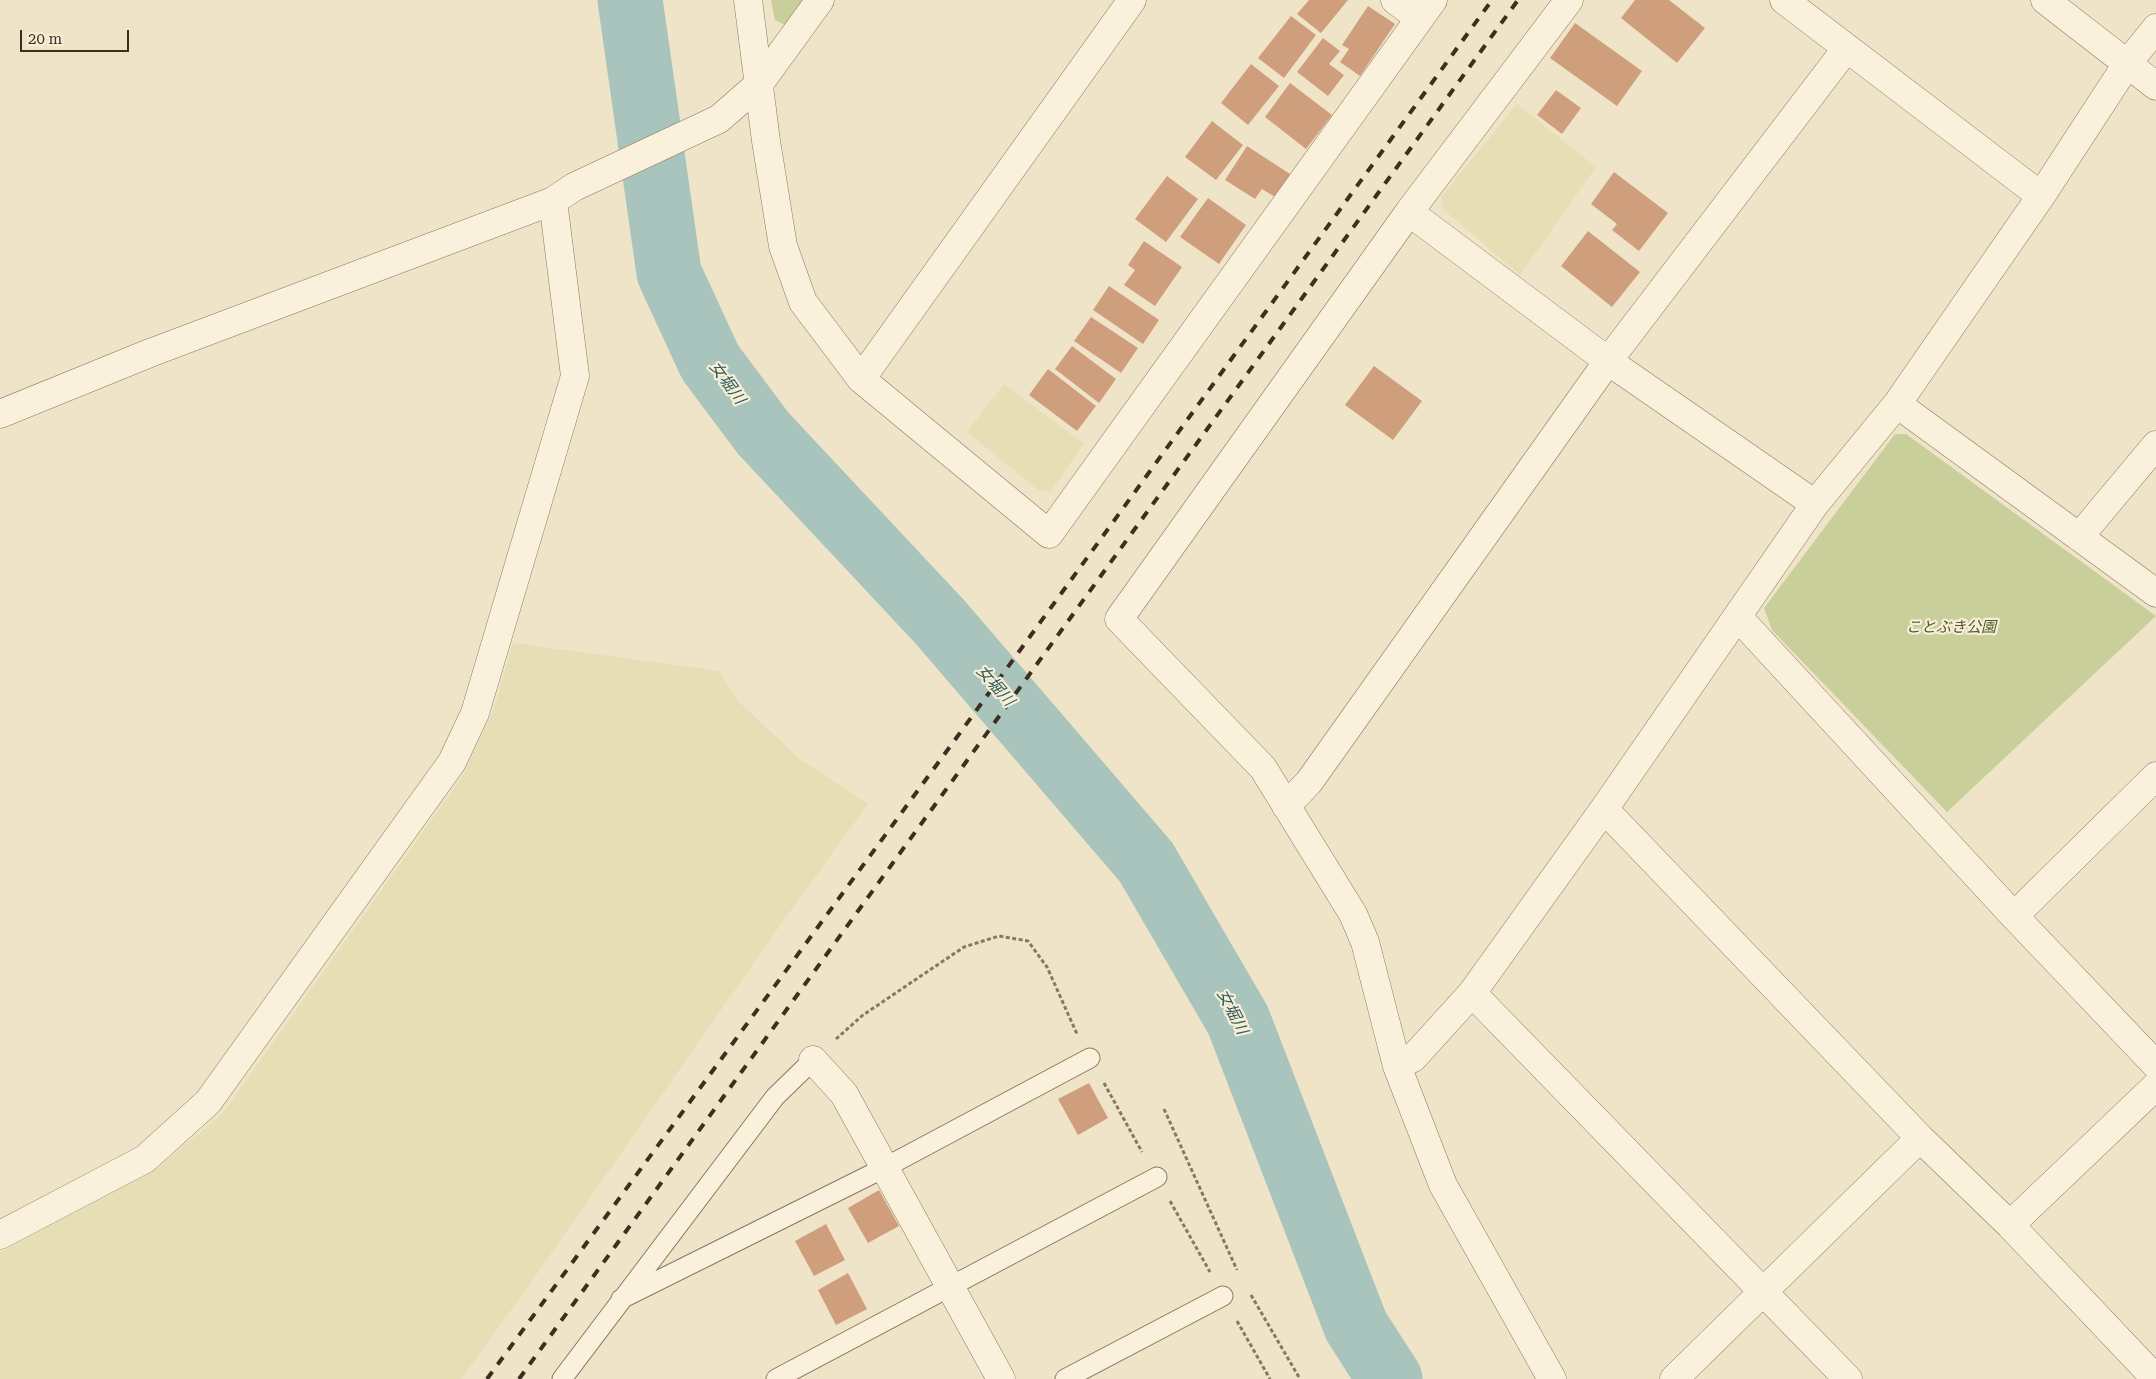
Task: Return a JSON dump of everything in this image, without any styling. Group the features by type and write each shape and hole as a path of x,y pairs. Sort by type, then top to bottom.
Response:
{"street":[{"path":"748,0 768,150 786,255 802,302 861,379 1049,534 1426,9 1395,0"},
{"path":"0,414 150,353 563,194 719,119 759,84 820,0"},
{"path":"861,379 1132,0"},
{"path":"1552,1379 1443,1185 1397,1066 1365,942 1352,914 1263,768 1118,620 1409,212 1569,0"},
{"path":"1784,0 2041,196"},
{"path":"2046,0 2156,86"},
{"path":"1397,1066 1413,1058 1472,993 1604,810 1815,504 1897,404 2041,196 2127,64 2156,28"},
{"path":"1286,806 1309,782 1608,361 1846,49"},
{"path":"0,1235 145,1159 208,1102 452,762 475,713 574,376 563,194"},
{"path":"1409,212 1608,361 1815,504"},
{"path":"1897,404 2156,593"},
{"path":"2079,537 2156,445"},
{"path":"1738,616 2014,916 2156,1066"},
{"path":"2014,916 2156,776"},
{"path":"1604,810 1920,1138 2010,1225 2156,1379"},
{"path":"1472,993 1848,1379"},
{"path":"813,1060 844,1094 1001,1379"},
{"path":"2010,1225 2156,1086"},
{"path":"1674,1379 1920,1138"}],"lane":[{"path":"621,1299 884,1168 1090,1058"},
{"path":"562,1379 775,1097 813,1060"},
{"path":"776,1379 1157,1177"},
{"path":"1065,1379 1223,1296"}],"path":[{"path":"1164,1109 1239,1274"},
{"path":"1248,1290 1300,1379"}],"shaded area":[{"path":"1517,104 1596,167 1520,275 1443,209 1442,196"},
{"path":"1004,384 1084,444 1050,492 1038,490 967,432"},
{"path":"513,643 719,671 738,701 801,760 868,804 781,924 525,1291 461,1379 0,1379 0,1252 154,1171 223,1113 462,777 493,712"}],"green space":[{"path":"771,0 804,0 785,25 775,20"},
{"name":"ことぶき公園","path":"1895,434 1906,434 2156,616 1947,812 1772,630 1764,608"}],"building":[{"path":"1309,0 1348,0 1321,33 1297,14"},
{"path":"1635,0 1669,0 1705,28 1677,63 1621,18"},
{"path":"1368,6 1395,24 1360,76 1340,62 1349,49 1342,45"},
{"path":"1291,16 1316,35 1284,78 1258,58"},
{"path":"1575,23 1642,71 1617,106 1550,58"},
{"path":"1323,38 1340,51 1329,64 1344,75 1328,96 1297,72"},
{"path":"1251,64 1279,86 1248,125 1221,103"},
{"path":"1290,83 1332,115 1306,149 1265,117"},
{"path":"1556,90 1581,108 1562,134 1537,115"},
{"path":"1212,121 1243,145 1216,180 1185,157"},
{"path":"1247,146 1290,174 1275,197 1262,189 1255,199 1225,180"},
{"path":"1614,172 1668,213 1639,251 1612,230 1617,224 1591,204"},
{"path":"1167,176 1198,199 1166,242 1135,219"},
{"path":"1208,198 1246,225 1219,264 1180,237"},
{"path":"1588,231 1640,272 1612,307 1561,266"},
{"path":"1144,241 1182,267 1155,306 1124,285 1135,270 1128,265"},
{"path":"1109,286 1159,320 1143,344 1093,310"},
{"path":"1091,317 1138,348 1121,373 1074,341"},
{"path":"1072,346 1116,379 1099,403 1055,369"},
{"path":"1374,366 1422,401 1393,440 1345,405"},
{"path":"1048,369 1096,406 1077,431 1029,395"},
{"path":"1089,1083 1108,1118 1078,1135 1058,1099"},
{"path":"879,1190 899,1226 868,1243 848,1208"},
{"path":"826,1224 845,1260 814,1276 795,1241"},
{"path":"848,1273 867,1309 836,1325 818,1290"}],"waterway":[{"name":"女堀川","path":"630,0 669,273 710,362 763,433 940,622 1146,862 1238,1020 1356,1326 1390,1379"}],"railway":[{"path":"487,1379 957,737 1492,0"},
{"path":"519,1379 1518,0"}]}
